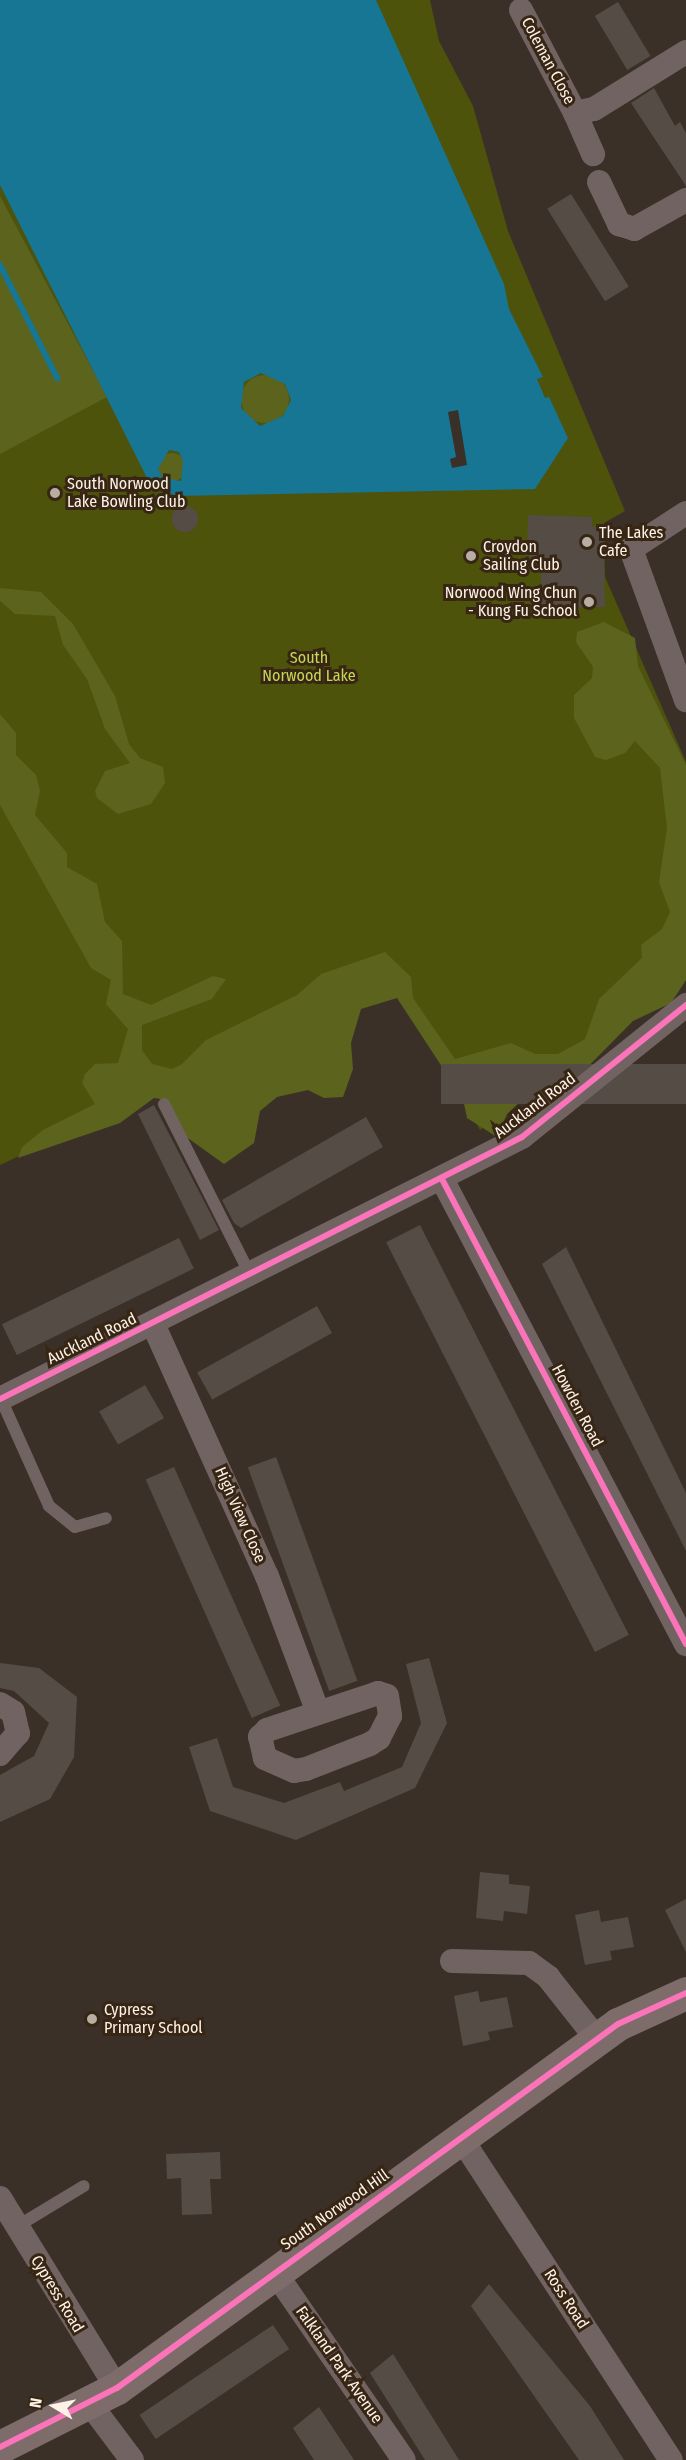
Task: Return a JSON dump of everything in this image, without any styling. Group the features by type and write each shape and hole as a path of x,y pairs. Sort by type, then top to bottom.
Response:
{"main road":[{"name":"South Norwood Hill","path":"0,2447 103,2396 597,2039 686,1994"}],"street":[{"name":"Coleman Close","path":"521,10 575,113 593,154"},
{"name":"Coleman Close","path":"575,113 594,109 686,52"},
{"path":"599,182 619,224 634,229 686,200"},
{"path":"686,513 632,549 686,700"},
{"name":"Auckland Road","path":"0,1399 443,1181 522,1137 686,1005"},
{"name":"Howden Road","path":"443,1181 686,1644"},
{"name":"High View Close","path":"153,1324 267,1576 317,1710"},
{"path":"378,1693 390,1703 386,1729 370,1744 306,1769 294,1771 265,1758 260,1737 317,1710 378,1693"},
{"path":"0,1704 13,1712 18,1733 0,1754"},
{"path":"452,1961 529,1963 548,1977 597,2039"},
{"name":"Ross Road","path":"461,2138 671,2460"},
{"name":"Cypress Road","path":"0,2198 79,2330 103,2396 132,2460"},
{"name":"Falkland Park Avenue","path":"274,2271 404,2460"}],"lane":[{"path":"164,1104 251,1276"},
{"path":"0,1399 41,1492 58,1516 75,1527 106,1518"},
{"path":"16,2227 84,2186"}],"green space":[{"name":"South Norwood Lake","path":"0,0 430,0 439,41 473,106 508,231 625,511 604,523 605,577 686,762 686,956 480,1130 390,968 145,1097 0,1165"},
{"path":"0,196 107,397 0,454"},
{"path":"260,375 270,375 282,382 289,394 289,404 282,416 270,423 260,423 245,412 241,404 241,394 252,379"},
{"path":"172,453 182,457 186,467 182,477 172,481 162,477 158,467 162,457"},
{"path":"0,588 41,592 73,624 115,696 129,744 140,758 163,767 165,783 151,804 118,814 97,798 95,791 105,771 130,763 105,729 87,679 63,645 55,616 15,614 0,601"},
{"path":"604,622 635,638 638,666 686,765 686,980 671,1003 633,1021 558,1097 523,1099 507,1114 497,1137 467,1118 463,1099 397,998 361,1009 351,1043 353,1069 343,1097 324,1098 308,1090 277,1097 260,1111 254,1143 224,1164 171,1126 167,1100 154,1098 120,1123 18,1158 22,1147 43,1130 95,1104 82,1083 85,1074 95,1064 118,1063 128,1029 106,1004 111,980 91,968 0,805 0,714 16,733 16,755 36,775 40,791 35,815 67,853 67,867 97,884 105,922 122,941 123,994 151,1005 213,976 226,979 212,999 142,1025 142,1050 152,1064 172,1069 182,1064 206,1040 297,995 321,974 385,952 411,977 413,998 455,1059 511,1043 535,1054 558,1054 585,1039 599,999 642,958 641,945 662,929 670,912 659,882 667,828 660,768 635,741 625,753 606,760 595,757 574,718 574,695 592,678 593,667 576,642 577,632"}],"water":[{"path":"0,0 376,0 504,284 509,309 543,377 537,379 545,398 549,397 568,438 535,489 176,496 149,482 0,185","holes":["261,373 285,384 291,400 283,416 260,426 241,408 244,382","169,450 179,452 183,461 181,481 163,478 158,469"]}],"pier":[{"path":"458,410 467,465 452,468 450,459 456,457 448,412"}],"building":[{"path":"618,2 650,56 627,70 595,16"},
{"path":"654,88 675,126 680,122 686,133 686,186 631,103"},
{"path":"571,194 629,286 605,301 547,209"},
{"path":"185,506 194,510 198,519 194,528 185,532 176,528 172,519 176,510"},
{"path":"528,515 592,517 592,527 603,527 605,607 541,608 541,557 527,557"},
{"path":"441,1064 686,1064 686,1104 441,1104"},
{"path":"154,1105 219,1230 200,1240 138,1114"},
{"path":"366,1117 383,1147 241,1228 234,1223 222,1200"},
{"path":"420,1225 629,1635 595,1652 386,1242"},
{"path":"179,1238 194,1269 17,1355 2,1324"},
{"path":"566,1247 686,1493 686,1551 542,1264"},
{"path":"317,1306 332,1333 212,1400 197,1372"},
{"path":"145,1385 164,1418 118,1444 99,1412"},
{"path":"276,1457 357,1681 329,1691 248,1467"},
{"path":"174,1467 280,1705 252,1718 146,1480"},
{"path":"429,1658 447,1723 415,1788 296,1840 210,1811 189,1747 217,1738 233,1787 284,1803 340,1782 344,1791 402,1767 421,1723 406,1664"},
{"path":"0,1663 39,1668 77,1697 74,1757 50,1799 0,1822 0,1775 34,1756 49,1723 14,1691 0,1688"},
{"path":"480,1872 509,1875 509,1884 530,1886 527,1914 504,1911 503,1921 476,1918"},
{"path":"686,1899 686,1952 665,1910"},
{"path":"599,1910 601,1922 628,1917 634,1947 610,1951 612,1960 585,1965 575,1915"},
{"path":"478,1991 480,2002 507,1997 513,2027 488,2032 490,2040 463,2046 454,1996"},
{"path":"220,2152 221,2179 210,2179 212,2214 182,2215 181,2178 167,2179 166,2154"},
{"path":"489,2284 590,2406 624,2460 579,2460 471,2306"},
{"path":"273,2325 289,2349 156,2439 140,2415"},
{"path":"393,2354 459,2460 425,2460 370,2373"},
{"path":"319,2407 354,2460 314,2460 293,2428"}],"waterway":[{"path":"0,265 57,378"}],"cycle path":[{"path":"0,1399 522,1137 686,1005"},
{"path":"443,1181 686,1644"},
{"path":"0,2447 117,2388 618,2024 686,1993"}],"place":[{"name":"South Norwood Lake Bowling Club","path":"55,493"},
{"name":"The Lakes Cafe","path":"587,542"},
{"name":"Croydon Sailing Club","path":"471,556"},
{"name":"Norwood Wing Chun - Kung Fu School","path":"589,602"},
{"name":"Cypress Primary School","path":"92,2019"}]}
